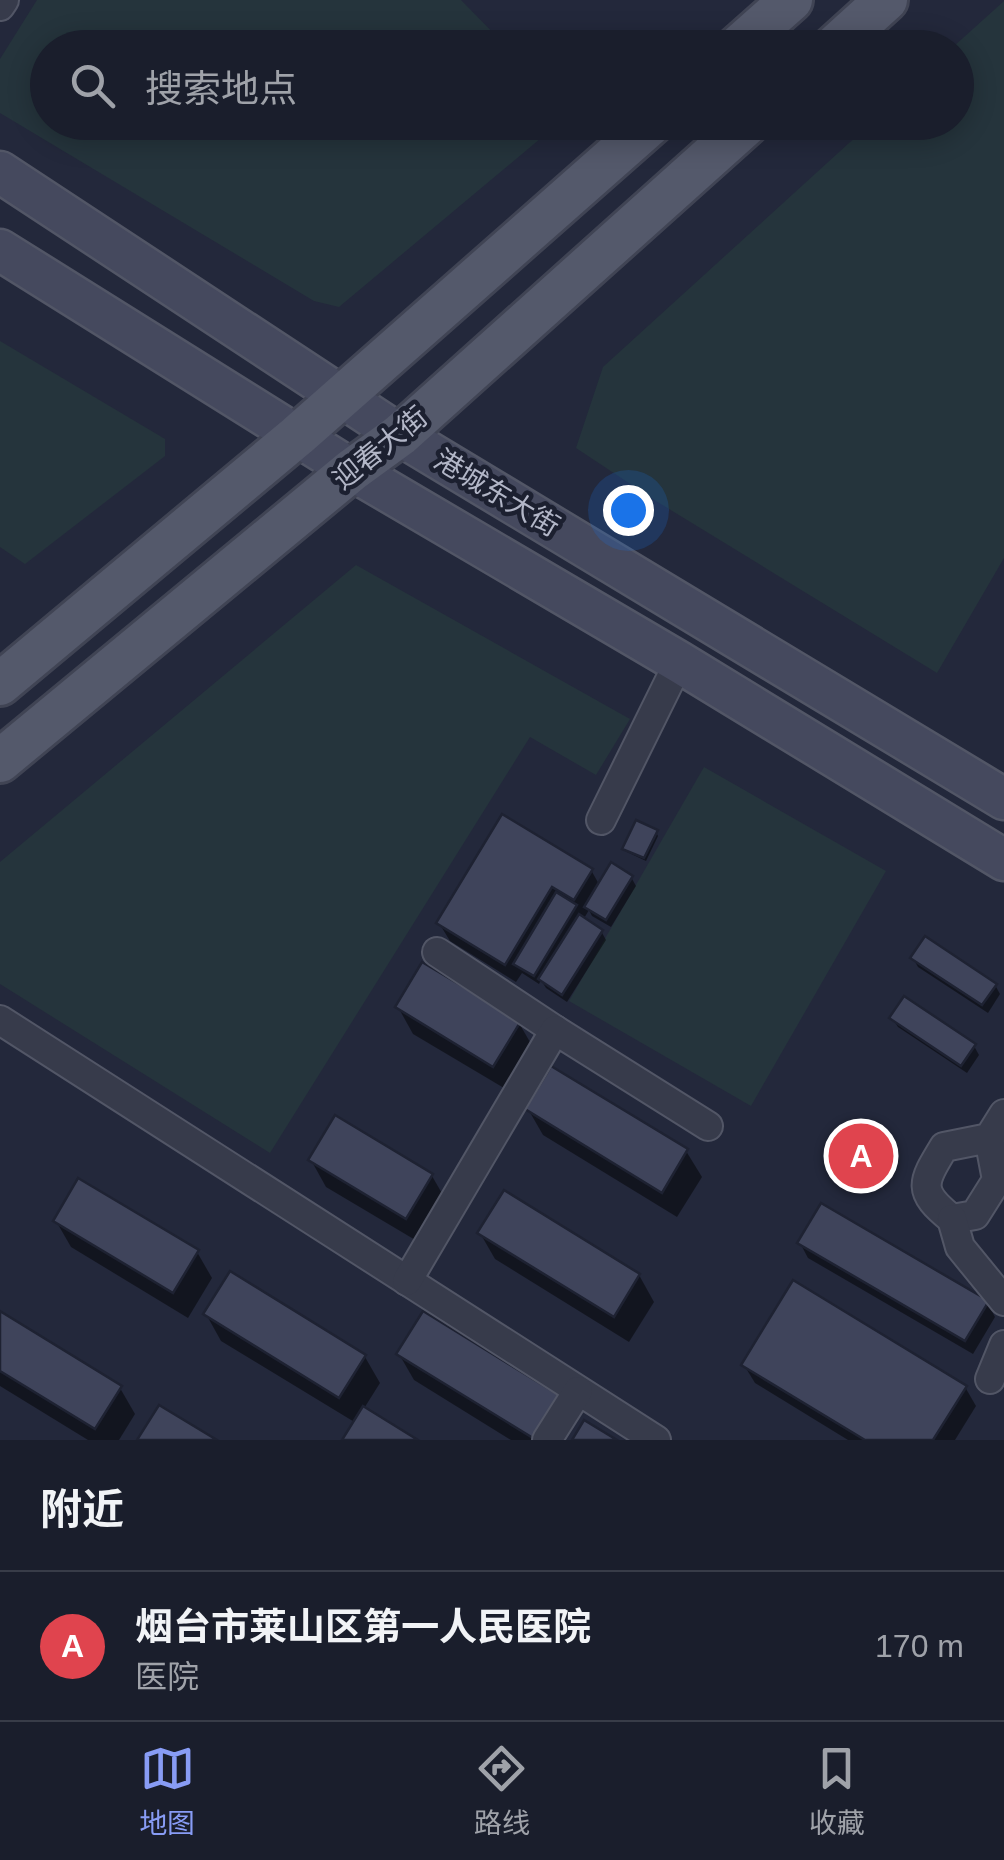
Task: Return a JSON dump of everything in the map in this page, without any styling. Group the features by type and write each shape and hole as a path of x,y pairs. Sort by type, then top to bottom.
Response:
{"main road":[{"path":"758,30 791,0"},
{"path":"853,30 886,0"},
{"path":"0,684 297,436 632,140"},
{"name":"迎春大街","path":"0,761 352,470 400,435 730,140"},
{"name":"港城东大街","path":"0,172 400,435 1004,799"},
{"name":"港城东大街","path":"0,250 352,470 679,662 1004,860"}],"street":[{"path":"601,820 679,662"},
{"path":"437,952 708,1126"},
{"path":"0,1020 656,1440"},
{"path":"408,1281 555,1030"},
{"path":"952,1220 975,1215 997,1180 997,1126 944,1146 926,1186 930,1202 952,1220 960,1247 1004,1302"},
{"path":"990,1379 1004,1345"},
{"path":"548,1440 578,1391"}],"shaded area":[{"path":"37,0 461,0 490,30 30,30 30,131 0,113 0,59"},
{"path":"1004,1 1004,558 937,673 576,448 603,367 852,140 974,140 972,30"},
{"path":"45,140 539,140 339,307 314,301"},
{"path":"0,341 165,439 165,456 25,564 0,547"},
{"path":"356,565 630,719 596,775 530,737 270,1153 0,984 0,862"},
{"path":"704,767 886,871 751,1106 569,1001"}],"building":[{"path":"502,814 593,869 574,900 552,887 505,965 436,923"},
{"path":"636,820 658,830 644,858 622,849"},
{"path":"611,862 633,876 606,920 584,907"},
{"path":"556,892 577,905 534,976 513,964"},
{"path":"579,914 603,930 562,995 538,979"},
{"path":"925,936 997,984 982,1005 910,958"},
{"path":"422,962 521,1021 493,1067 395,1007"},
{"path":"904,996 976,1044 961,1066 889,1018"},
{"path":"551,1066 688,1149 662,1193 525,1109"},
{"path":"335,1115 433,1174 406,1219 308,1160"},
{"path":"78,1178 199,1250 173,1293 53,1221"},
{"path":"504,1190 640,1274 614,1317 477,1233"},
{"path":"821,1203 989,1301 965,1341 797,1243"},
{"path":"230,1271 366,1355 339,1398 203,1314"},
{"path":"793,1280 967,1386 933,1440 865,1440 741,1365"},
{"path":"0,1311 122,1386 95,1429 0,1371"},
{"path":"423,1311 559,1395 533,1438 396,1354"},
{"path":"159,1405 217,1440 137,1440"},
{"path":"363,1406 418,1440 342,1440"},
{"path":"584,1420 617,1440 572,1440"}],"place":[{"name":"烟台市莱山区第一人民医院","path":"861,1156"}]}
